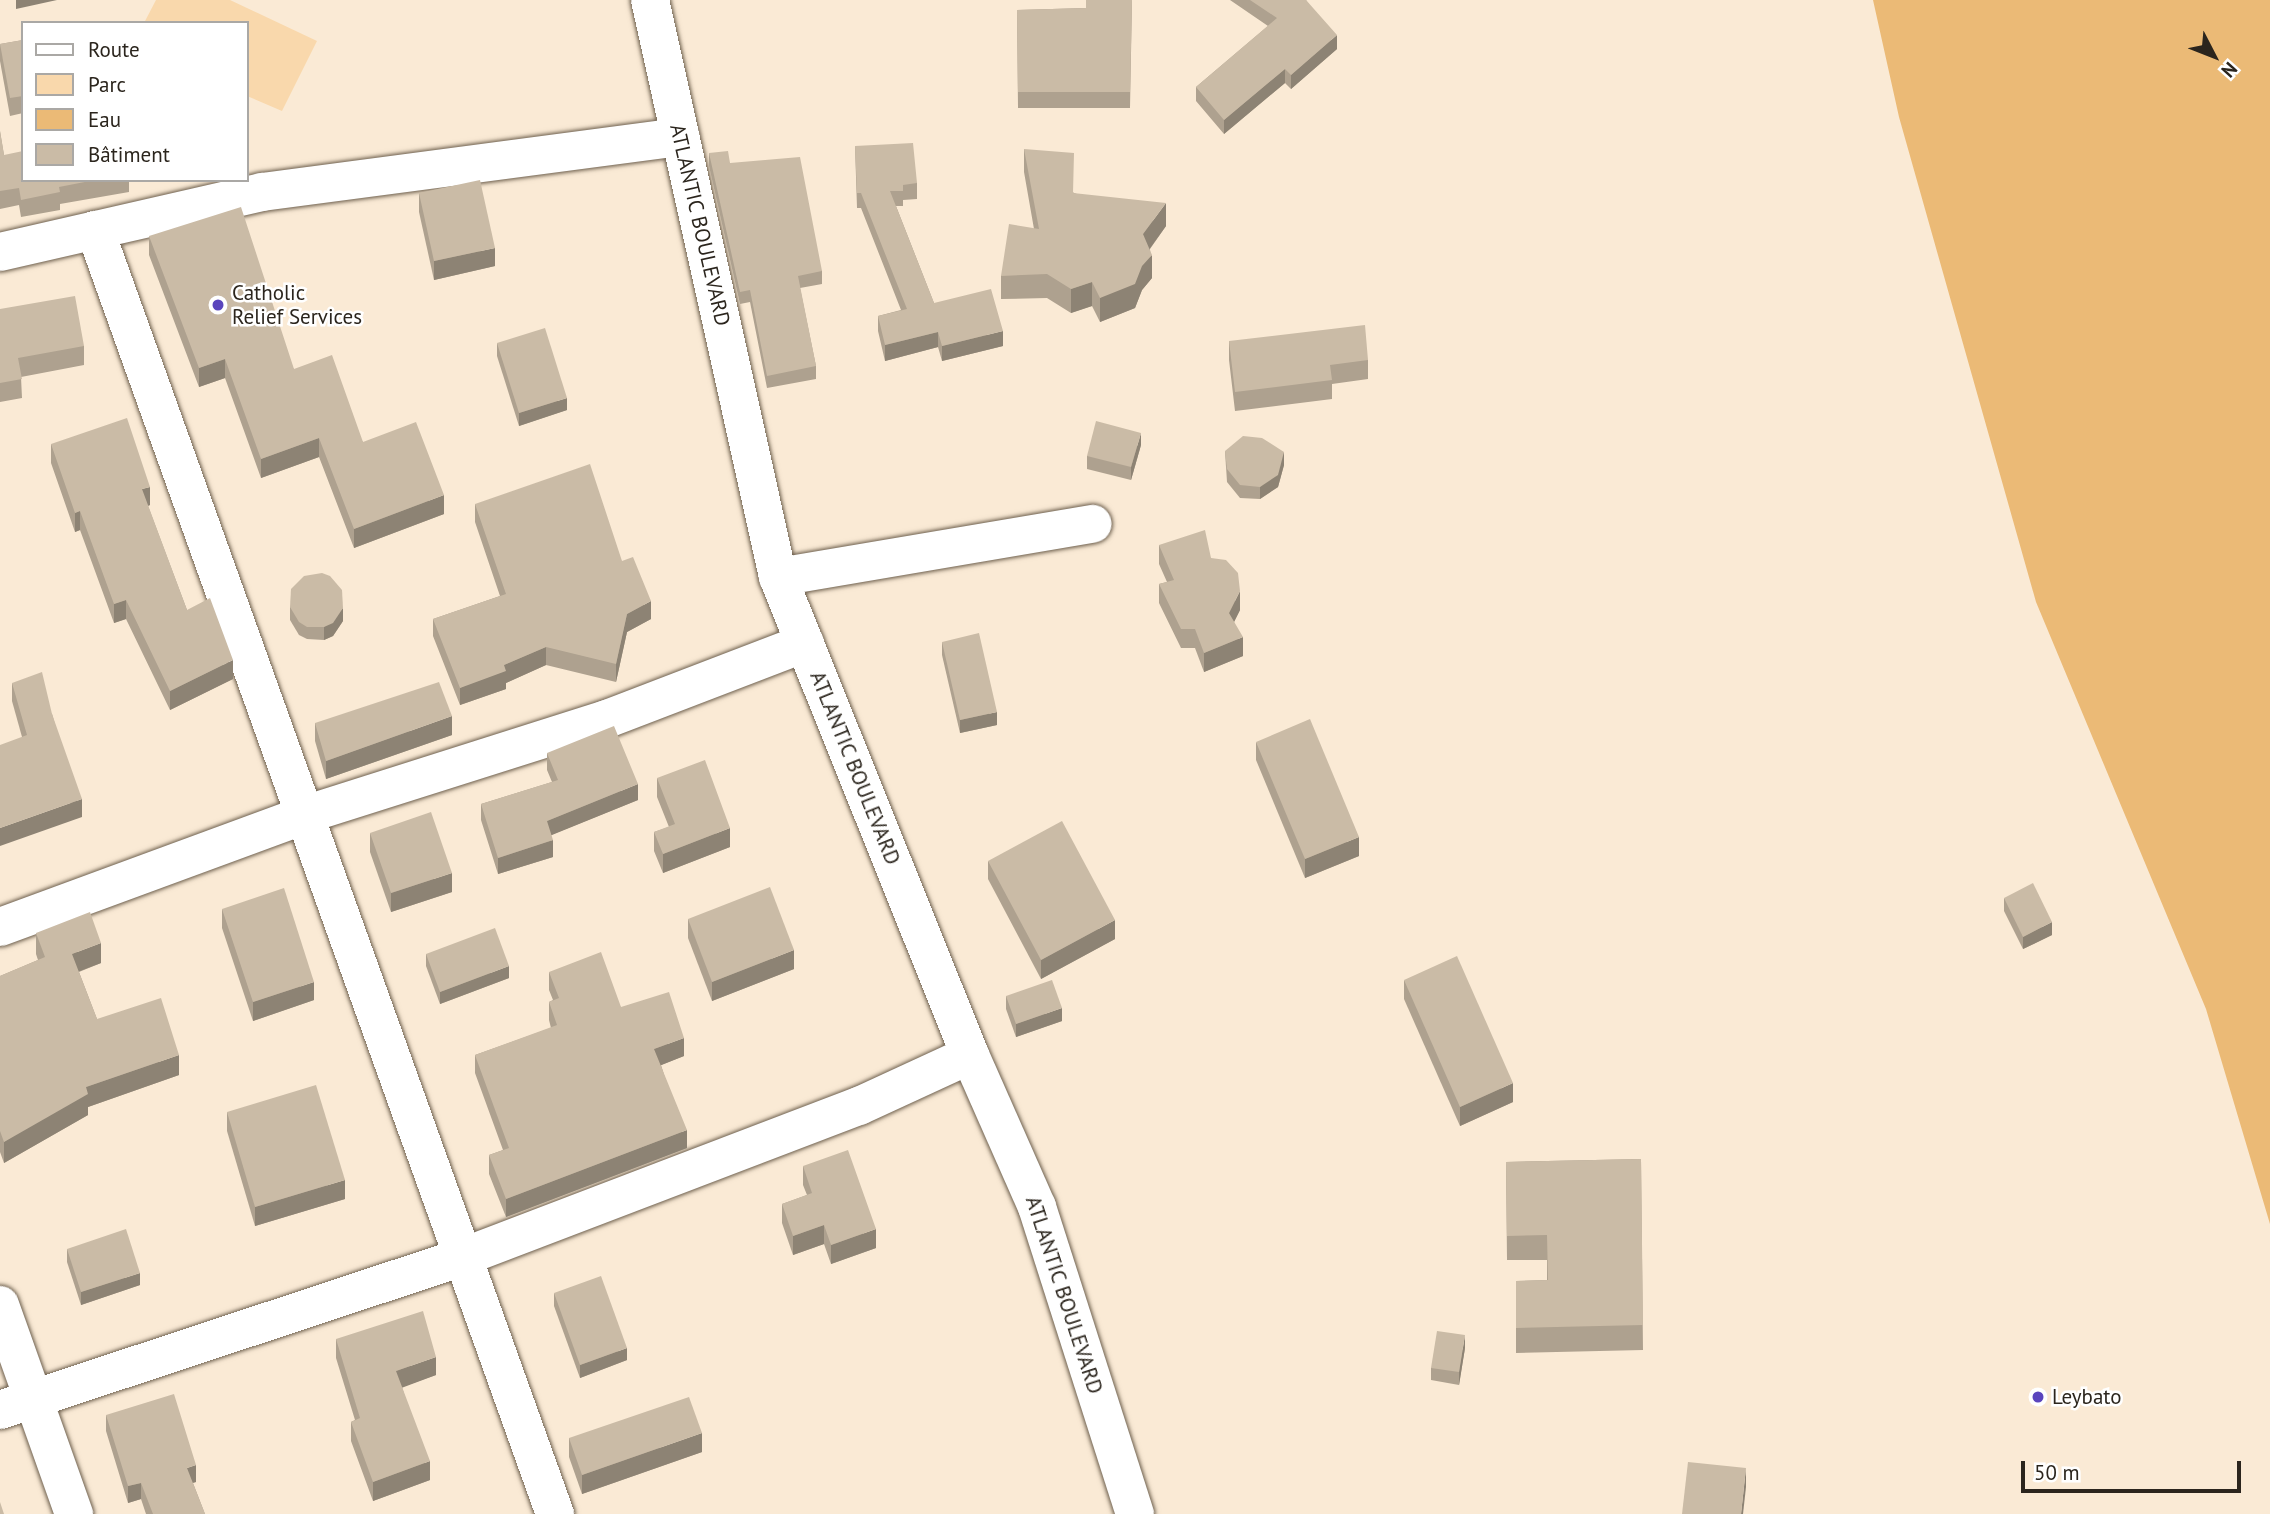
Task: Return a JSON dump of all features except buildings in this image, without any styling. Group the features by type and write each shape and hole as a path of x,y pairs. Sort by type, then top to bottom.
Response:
{"street":[{"name":"ATLANTIC BOULEVARD","path":"650,0 778,576 970,1055 1037,1207 1135,1514"},
{"path":"0,252 262,192 680,137"},
{"path":"95,230 555,1514"},
{"path":"778,576 1093,524"},
{"path":"0,927 304,815 607,719 806,643"},
{"path":"16,1405 463,1257 859,1106 970,1055"},
{"path":"0,1305 16,1405 74,1514"}],"green space":[{"path":"156,0 230,0 317,41 282,111 248,96 248,21 145,21"}],"water":[{"path":"1873,0 2270,0 2270,1224 2206,1009 2036,602 1899,117"}],"place":[{"name":"Catholic Relief Services","path":"218,305"},
{"name":"Leybato","path":"2038,1397"}]}
